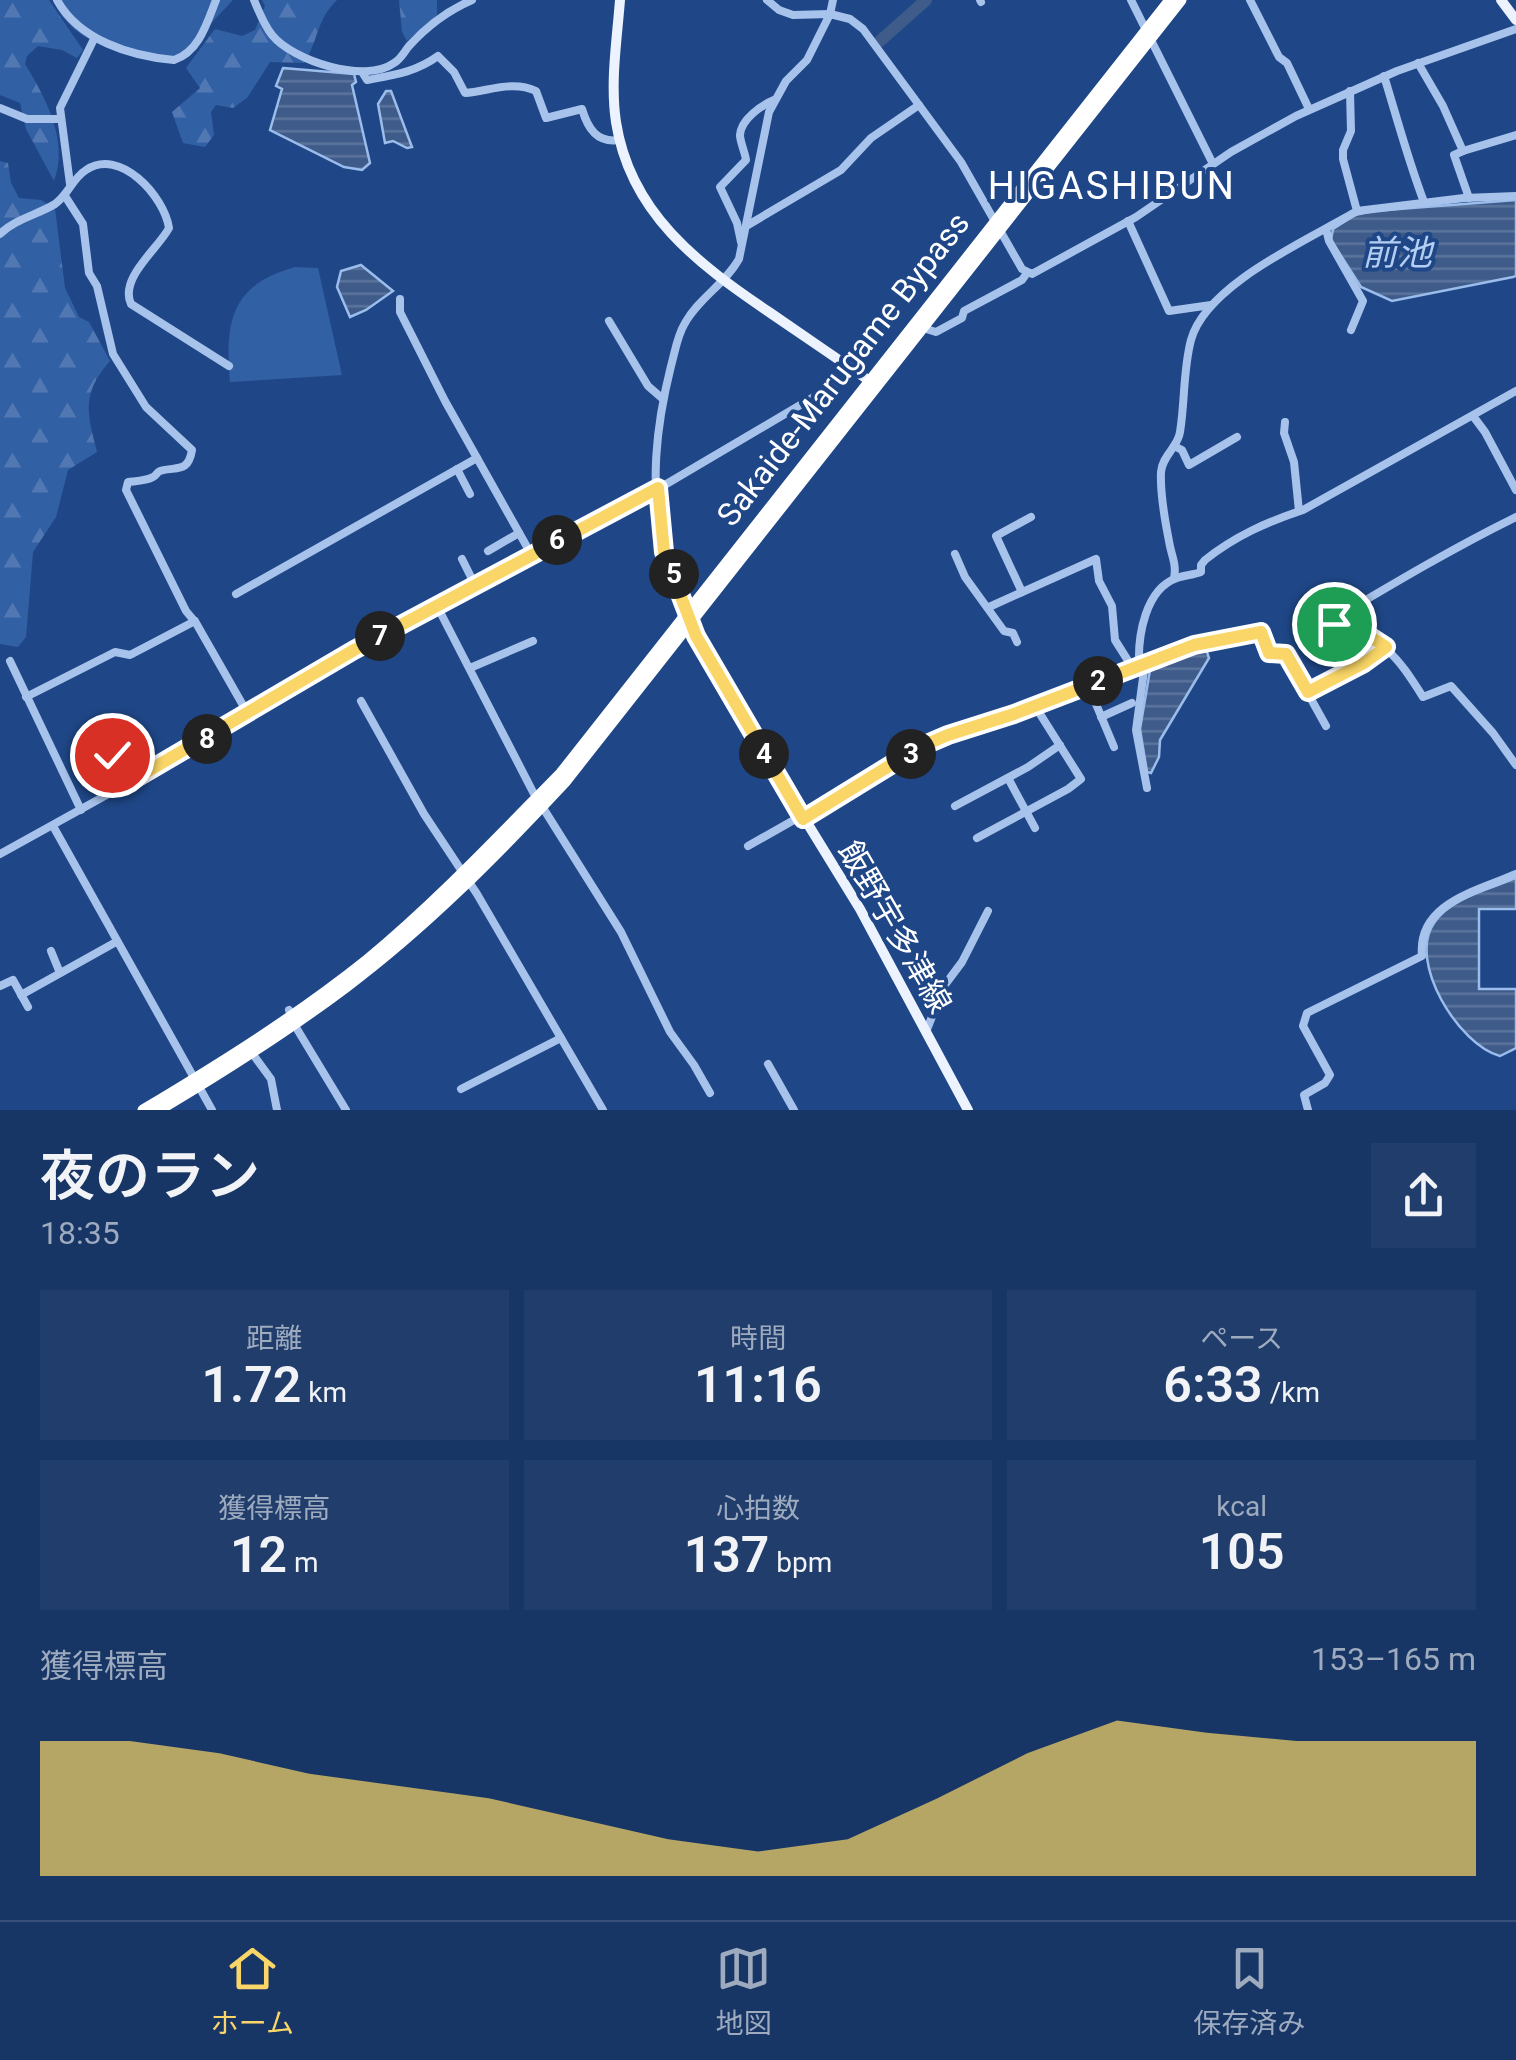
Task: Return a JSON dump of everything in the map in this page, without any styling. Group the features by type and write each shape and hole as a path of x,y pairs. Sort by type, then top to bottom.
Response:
{"highway":[{"name":"Sakaide-Marugame Bypass","path":"160,1110 366,960 465,877 540,802 760,534 1170,0"},
{"name":"Sakaide-Marugame Bypass","path":"1148,33 1181,0"},
{"name":"Sakaide-Marugame Bypass","path":"873,383 923,328 996,225"},
{"name":"Sakaide-Marugame Bypass","path":"143,1110 252,1053 292,1016"}],"main road":[{"path":"620,0 614,87 619,140 638,190 666,230 692,257 873,383"},
{"path":"1501,0 1516,20"},
{"name":"飯野宇多津線","path":"690,618 728,694 860,909 968,1110"}],"street":[{"path":"57,0 69,20 94,39 162,59 187,56 202,34 216,0"},
{"path":"254,0 274,38 310,61 362,72 378,71 399,61 412,42 451,10 472,0"},
{"path":"767,0 793,15 830,14 850,19 863,29 961,162 996,225 1032,274 1128,222 1212,164 1309,110 1418,62 1516,29"},
{"path":"690,618 664,552 655,442 663,399 683,326 739,259 774,100 807,60 833,0"},
{"path":"1131,0 1212,164"},
{"path":"1250,0 1309,110"},
{"path":"0,234 65,196 70,184 69,162 60,118 64,99 94,39"},
{"path":"362,72 368,80 396,75 419,69 438,56 454,72 465,93 527,87 536,92 546,118 582,109 598,138 606,142 619,140"},
{"path":"1418,62 1463,151"},
{"path":"1384,76 1402,144 1424,202"},
{"path":"1350,91 1351,130 1343,159 1357,211"},
{"path":"742,246 737,222 720,187 746,160 740,136 744,127 754,112 774,100"},
{"path":"748,225 840,170 872,138 919,105"},
{"path":"0,108 27,119 60,118"},
{"path":"1469,198 1454,155 1516,136"},
{"path":"70,184 95,164 115,163 128,168 138,179 162,210 170,228 130,283 127,296 131,304 229,366"},
{"path":"65,196 83,224 89,273 100,296 113,354 146,406 192,450 184,466 160,472 148,480 128,482 126,490 186,611 248,714"},
{"path":"1174,578 1176,563 1169,542 1161,472 1180,436 1191,338 1212,304 1264,266 1357,211 1516,196"},
{"path":"1128,222 1169,311 1212,304"},
{"path":"1326,229 1362,298 1351,330"},
{"path":"923,328 936,332 962,318 964,311 1022,280 1027,272"},
{"path":"400,299 400,312 531,554"},
{"path":"609,321 648,386 663,399"},
{"path":"0,854 344,655 658,488 856,372"},
{"path":"1146,788 1136,730 1139,626 1161,591 1174,578 1201,572 1201,565 1219,549 1266,522 1298,511 1516,391"},
{"path":"1474,416 1516,490"},
{"path":"1285,422 1284,434 1294,462 1298,511"},
{"path":"1174,446 1182,450 1188,464 1237,437"},
{"path":"236,594 477,458"},
{"path":"457,469 470,494"},
{"path":"1022,592 996,536 1031,517"},
{"path":"1516,517 1465,542 1335,620 1336,627 1366,634 1386,647 1423,697 1451,686 1494,733 1516,765"},
{"path":"488,550 519,533"},
{"path":"956,554 965,577 1004,631 1013,634 1017,642"},
{"path":"462,559 475,585"},
{"path":"989,607 1096,559 1100,581 1112,606 1115,640 1139,664"},
{"path":"437,606 540,802 621,932 670,1032 710,1093"},
{"path":"26,697 115,652 130,655 195,621"},
{"path":"748,846 920,747 1194,645 1261,632 1269,653 1286,654 1326,726"},
{"path":"470,668 534,640"},
{"path":"1308,692 1386,647"},
{"path":"10,661 81,810"},
{"path":"1088,685 1114,748"},
{"path":"361,701 424,814 603,1110"},
{"path":"1101,716 1132,703"},
{"path":"977,838 1081,779 1035,706"},
{"path":"88,737 108,752 126,784"},
{"path":"955,806 1060,745"},
{"path":"88,763 108,752"},
{"path":"1008,778 1035,828"},
{"path":"53,826 212,1110"},
{"path":"1308,1110 1304,1095 1325,1083 1330,1075 1302,1026 1307,1013 1422,956 1426,928 1438,911 1516,874"},
{"path":"926,1032 944,986 962,962 988,911"},
{"path":"21,995 116,942"},
{"path":"51,951 60,973"},
{"path":"0,986 13,980 28,1008"},
{"path":"292,1016 346,1110"},
{"path":"461,1089 561,1038"},
{"path":"252,1053 271,1079 277,1110"},
{"path":"768,1064 794,1110"}],"green space":[{"path":"0,0 49,0 83,50 77,58 62,50 38,46 27,56 25,64 47,106 57,136 54,181 26,129 20,103 0,95"},
{"path":"53,0 233,0 187,57 162,62 85,37 72,27"},
{"path":"262,0 337,0 325,15 304,63 270,62 247,98 233,108 216,105 211,112 214,135 205,147 183,143 172,112 200,88 186,68 215,29 242,36 255,30 265,6"},
{"path":"399,0 437,0 437,15 407,41 402,32"},
{"path":"0,161 8,163 11,183 19,198 41,200 55,209 65,288 79,317 89,322 110,361 94,384 89,404 97,452 68,470 56,517 33,552 26,637 18,647 0,644"},
{"path":"295,267 318,268 342,375 230,382 229,341 236,309 257,284"}],"water":[{"path":"283,68 354,74 356,82 352,85 370,163 362,170 344,167 270,130 282,89 276,86"},
{"path":"386,91 391,91 412,147 393,141 385,143 378,104"},
{"name":"前池","path":"1516,200 1513,277 1392,301 1361,287 1331,240 1333,229 1355,215 1373,211"},
{"path":"361,265 393,291 350,317 337,287 341,271"},
{"path":"1206,649 1209,658 1160,740 1159,757 1151,773 1147,772 1140,729 1150,670 1159,662"},
{"path":"1516,878 1516,909 1479,909 1479,989 1516,989 1516,1048 1500,1056 1469,1036 1442,1000 1427,959 1427,939 1434,923 1450,907"}],"waterway":[{"path":"880,41 926,0"}],"district":[{"name":"HIGASHIBUN","path":"1112,186"}],"route":[{"path":"112,755 126,784 354,650 658,488 664,552 696,636 803,819 920,747 1194,645 1261,632 1269,653 1286,654 1308,692 1386,647 1366,634 1334,624"}]}
